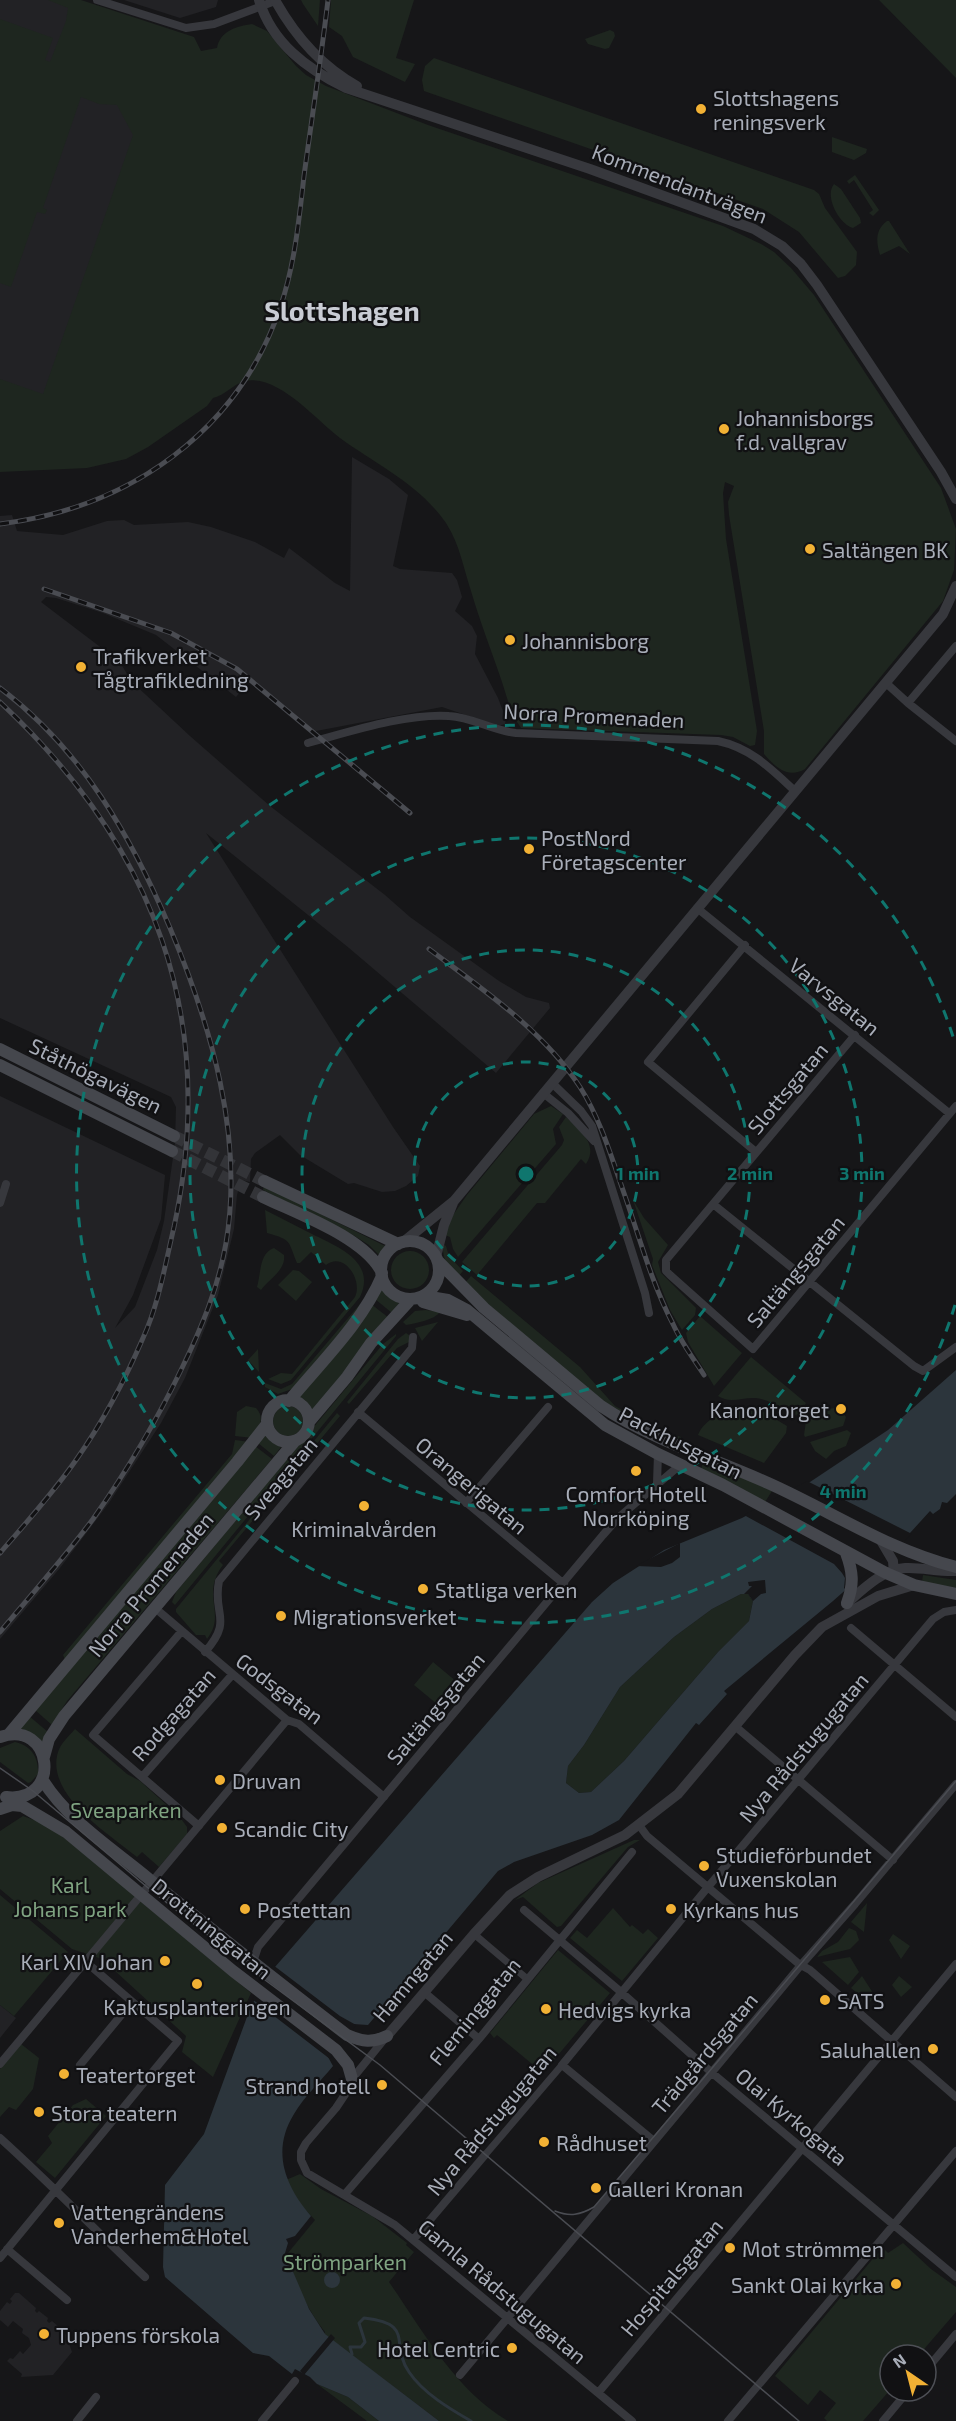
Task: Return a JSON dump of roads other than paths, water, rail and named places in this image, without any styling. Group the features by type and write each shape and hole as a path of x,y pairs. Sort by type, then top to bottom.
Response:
{"main road":[{"name":"Ståthögavägen","path":"0,1049 174,1136"},
{"name":"Ståthögavägen","path":"0,1065 172,1151"},
{"path":"264,1180 404,1243 427,1246 438,1263 433,1288 371,1342 347,1377 309,1422 305,1434 295,1441 282,1442 272,1436 267,1417 273,1406 279,1402 289,1401 303,1407 309,1422"},
{"path":"263,1197 359,1245 373,1258 393,1293 419,1299"},
{"path":"289,1401 371,1300 382,1275 385,1256 404,1243"},
{"name":"Packhusgatan","path":"438,1263 453,1290 605,1425 846,1553 914,1585 956,1594"},
{"name":"Packhusgatan","path":"419,1299 480,1313 601,1406 650,1434 787,1492 880,1539 893,1550 956,1569"},
{"name":"Norra Promenaden","path":"5,1735 267,1424"},
{"name":"Norra Promenaden","path":"42,1779 46,1765 44,1757 53,1730 295,1441"},
{"path":"846,1553 852,1570 853,1586 847,1603"},
{"path":"5,1735 27,1737 41,1749 44,1757"},
{"path":"2,1795 14,1798 28,1794 42,1779"},
{"name":"Drottninggatan","path":"42,1779 64,1808 259,1967 348,2035 364,2042 376,2041 387,2036"},
{"name":"Drottninggatan","path":"2,1795 66,1832 249,1984 336,2050 348,2065 352,2079"},
{"path":"0,1809 12,1805 22,1806"}],"street":[{"name":"Kommendantvägen","path":"97,0 186,28 214,24 260,3 275,0 304,44 339,76 373,95"},
{"name":"Kommendantvägen","path":"260,3 283,43 299,60 319,75 346,88 373,95 754,229 782,246 801,264 817,285 956,499"},
{"path":"404,1243 427,1233 442,1211 454,1201 943,614 956,586"},
{"path":"908,703 956,646"},
{"path":"886,683 956,741"},
{"name":"Norra Promenaden","path":"308,743 388,723 436,715 461,717 500,731 516,733 718,741 733,744 753,754 795,791"},
{"name":"Varvsgatan","path":"697,908 949,1113"},
{"path":"745,945 648,1062 756,1152"},
{"name":"Slottsgatan","path":"753,1349 666,1271 666,1260 855,1035"},
{"path":"552,1083 581,1111 592,1126 645,1293 649,1313"},
{"path":"543,1093 575,1120 597,1144"},
{"name":"Saltängsgatan","path":"753,1349 956,1106"},
{"path":"0,1203 6,1184"},
{"path":"438,1263 444,1225 454,1201"},
{"path":"713,1204 887,1343 893,1352 923,1371 956,1347"},
{"name":"Sveagatan","path":"205,1652 215,1640 222,1621 216,1593 219,1581 412,1348 413,1337"},
{"path":"466,1503 548,1407"},
{"name":"Orangerigatan","path":"358,1412 564,1584"},
{"path":"657,1483 658,1454"},
{"name":"Saltängsgatan","path":"259,1967 254,1959 258,1947 302,1893 618,1518 680,1465"},
{"path":"878,1596 888,1587 887,1572 893,1550"},
{"path":"956,1569 929,1571 907,1568 887,1572 847,1603 795,1654 678,1794 639,1825 647,1836 886,2034 891,2042 956,2097"},
{"path":"822,1627 878,1596 914,1585"},
{"name":"Godsgatan","path":"155,1608 232,1675 287,1720 299,1724 384,1797"},
{"name":"Nya Rådstugugatan","path":"413,2240 562,2066 708,1887 933,1619 944,1612 956,1610"},
{"path":"851,1628 896,1664 956,1718"},
{"path":"181,1632 93,1735 199,1826"},
{"name":"Rodgagatan","path":"142,1777 232,1675"},
{"path":"0,2064 287,1720"},
{"path":"736,1727 893,1860"},
{"name":"Trädgårdsgatan","path":"460,2375 711,2072 956,1784"},
{"name":"Hamngatan","path":"345,2194 307,2173 301,2160 306,2143 336,2108 352,2079 424,1992 506,1899 538,1877 614,1841 639,1825"},
{"name":"Fleminggatan","path":"345,2194 478,2039 558,1939 632,1852"},
{"name":"Olai Kyrkogata","path":"524,1910 711,2072 956,2277"},
{"path":"474,1934 526,1978"},
{"path":"0,2258 117,2109 178,2041 86,1962"},
{"name":"Hospitalsgatan","path":"598,2393 956,1965"},
{"path":"424,1992 478,2039"},
{"path":"80,2065 132,2002"},
{"path":"562,2066 654,2141"},
{"path":"0,2138 45,2178 145,2277"},
{"path":"728,2421 956,2151"},
{"name":"Gamla Rådstugugatan","path":"345,2194 385,2218 413,2240 632,2421"},
{"path":"7,2249 67,2300"},
{"path":"938,2356 956,2334"},
{"path":"262,2421 295,2381"},
{"path":"77,2421 96,2397"},
{"path":"883,2421 898,2403"}],"waterway":[{"path":"352,2354 350,2347 361,2347 365,2342 359,2323 364,2318 390,2325 396,2330 403,2362 415,2380 437,2400 471,2421"}],"tunnel":[{"path":"174,1136 264,1181"},
{"path":"172,1151 263,1197"}],"tram line":[{"path":"0,1768 33,1791 147,1887 257,1974 380,2065 799,2421"},
{"path":"555,2211 575,2214 594,2207 956,1781"}],"railway":[{"path":"0,524 47,515 92,501 135,481 173,456 208,426 238,391 262,350 281,305 290,273 328,0"},
{"path":"44,589 171,633 237,669 410,813"},
{"path":"0,688 29,712 80,767 121,828 139,860 170,928 199,1004 220,1082 231,1162 230,1203 223,1260 208,1308 181,1370 140,1446 93,1519 0,1632"},
{"path":"0,702 54,758 99,816 135,877 162,940 180,1007 188,1077 186,1150 174,1227 149,1325 121,1385 86,1446 49,1496 0,1553"},
{"path":"429,949 490,995 530,1029 565,1066 580,1087 606,1140 659,1293 680,1337 704,1375"}],"place":[{"name":"Slottshagens reningsverk","path":"701,109"},
{"name":"Johannisborgs f.d. vallgrav","path":"724,429"},
{"name":"Saltängen BK","path":"810,549"},
{"name":"Johannisborg","path":"510,640"},
{"name":"Trafikverket Tågtrafikledning","path":"81,667"},
{"name":"PostNord Företagscenter","path":"529,849"},
{"name":"Kanontorget","path":"841,1409"},
{"name":"Comfort Hotell Norrköping","path":"636,1471"},
{"name":"Kriminalvården","path":"364,1506"},
{"name":"Statliga verken","path":"423,1589"},
{"name":"Migrationsverket","path":"281,1616"},
{"name":"Druvan","path":"220,1780"},
{"name":"Scandic City","path":"222,1828"},
{"name":"Studieförbundet Vuxenskolan","path":"704,1866"},
{"name":"Postettan","path":"245,1909"},
{"name":"Kyrkans hus","path":"671,1909"},
{"name":"Karl XIV Johan","path":"165,1961"},
{"name":"Kaktusplanteringen","path":"197,1984"},
{"name":"SATS","path":"825,2000"},
{"name":"Hedvigs kyrka","path":"546,2009"},
{"name":"Saluhallen","path":"933,2049"},
{"name":"Teatertorget","path":"64,2074"},
{"name":"Strand hotell","path":"382,2085"},
{"name":"Stora teatern","path":"39,2112"},
{"name":"Rådhuset","path":"544,2142"},
{"name":"Galleri Kronan","path":"596,2188"},
{"name":"Vattengrändens Vanderhem&Hotel","path":"59,2223"},
{"name":"Mot strömmen","path":"730,2248"},
{"name":"Sankt Olai kyrka","path":"896,2284"},
{"name":"Tuppens förskola","path":"44,2334"},
{"name":"Hotel Centric","path":"512,2348"}],"district":[{"name":"Slottshagen","path":"342,310"}],"park label":[{"name":"Sveaparken","path":"126,1809"},
{"name":"Karl Johans park","path":"70,1896"},
{"name":"Strömparken","path":"345,2261"}]}
